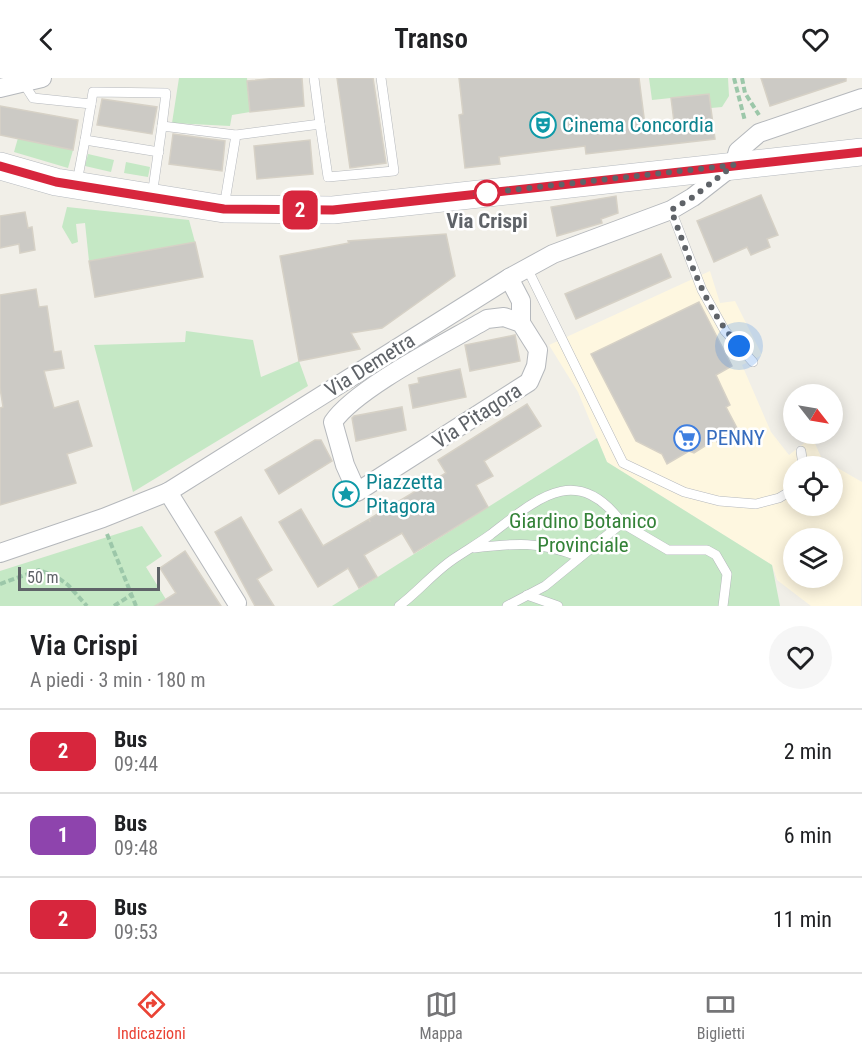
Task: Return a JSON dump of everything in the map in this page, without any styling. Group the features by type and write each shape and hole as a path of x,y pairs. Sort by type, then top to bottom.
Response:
{"main road":[{"path":"0,166 76,185 224,209 333,210 862,152"}],"street":[{"path":"0,88 42,78"},
{"name":"Via Demetra","path":"0,554 103,518 168,492 509,278 553,254 671,210 693,197 734,165 738,151 759,133 862,98"},
{"name":"Via Pitagora","path":"509,278 521,301 521,323 538,350 536,366 529,382 357,492 345,465 333,422 341,410 374,386 487,319 504,317 521,323"},
{"path":"168,492 237,603"}],"lane":[{"path":"314,78 328,177 394,171 381,78"},
{"path":"24,84 33,98 91,104"},
{"path":"76,185 93,92 166,93 152,196"},
{"path":"162,126 236,135 320,124"},
{"path":"224,209 236,135"},
{"path":"85,140 159,152"},
{"path":"671,210 702,290 725,331 753,362"},
{"path":"527,268 623,463 684,492 719,501 756,504 783,496"},
{"path":"801,451 802,456"},
{"path":"399,606 454,558 472,548 543,496 557,492 577,492 595,496 604,502 622,523 668,550 708,550 716,555 727,574 723,606"},
{"path":"507,606 545,586 622,523"},
{"path":"472,548 529,543 556,548 580,557"},
{"path":"527,595 558,606"}],"path":[{"path":"734,78 745,121"},
{"path":"742,78 745,93 760,116 753,119"},
{"path":"739,94 745,93"},
{"path":"103,518 136,606"},
{"path":"0,584 39,570 68,585 87,606"},
{"path":"114,606 131,595"}],"shaded area":[{"path":"710,271 720,303 735,301 762,355 742,365 771,432 789,455 803,444 815,444 821,456 783,456 783,516 843,516 843,471 862,482 861,606 811,606 787,588 843,588 843,528 783,528 783,585 777,580 772,565 607,462 578,392 549,345"}],"green space":[{"path":"179,78 247,78 250,112 232,115 230,126 172,123"},
{"path":"649,78 728,78 729,96 722,107 711,108 709,94 652,100"},
{"path":"18,138 73,150 68,168 14,152"},
{"path":"88,154 114,160 111,172 85,166"},
{"path":"126,162 150,167 148,177 124,173"},
{"path":"67,207 189,220 195,242 89,261 85,223 76,224 78,242 72,244 62,227"},
{"path":"186,331 253,340 261,377 299,361 308,386 133,492 94,345 185,342"},
{"name":"Giardino Botanico Provinciale","path":"597,438 607,462 772,565 780,606 332,606"},
{"path":"142,526 162,556 146,567 170,606 0,606 0,571"}],"building":[{"path":"302,78 304,106 250,112 247,81"},
{"path":"337,78 373,78 386,163 350,168"},
{"path":"459,78 639,78 645,125 674,122 671,98 709,94 715,139 586,154 585,146 499,157 500,164 465,168 459,115 463,114"},
{"path":"761,78 846,78 846,81 770,106"},
{"path":"102,99 157,107 152,134 97,125"},
{"path":"0,106 78,120 73,150 0,135"},
{"path":"173,134 225,141 222,171 169,164"},
{"path":"310,140 313,174 257,179 254,146"},
{"path":"761,195 778,235 767,239 770,247 751,255 747,247 714,262 697,221"},
{"path":"616,196 618,213 601,219 602,223 557,236 551,207"},
{"path":"25,212 28,228 32,227 35,250 20,253 19,244 0,248 0,216"},
{"path":"446,234 455,276 382,328 351,333 360,349 299,361 280,256 349,243 348,241"},
{"path":"195,242 203,277 95,297 89,261"},
{"path":"661,254 671,277 576,319 565,294"},
{"path":"36,289 39,307 47,306 54,352 61,351 64,368 44,371 54,408 78,401 92,446 67,454 76,483 0,505 0,408 3,407 0,388 0,295"},
{"path":"699,302 732,366 716,375 730,405 726,407 738,430 717,442 716,439 694,453 689,451 667,464 662,454 636,441 591,354"},
{"path":"515,335 520,361 470,371 465,345"},
{"path":"460,369 466,397 413,408 409,385 419,383 418,378"},
{"path":"527,404 541,426 484,461 493,476 476,485 488,507 414,553 402,533 364,555 377,577 359,588 348,568 318,587 279,522 301,509 323,546 446,473 438,460"},
{"path":"402,407 406,430 356,441 352,418 354,416"},
{"path":"315,440 321,440 332,461 279,494 265,470"},
{"path":"241,517 272,570 257,579 274,606 255,606 215,532"},
{"path":"185,551 221,606 155,606 176,593 160,568"}],"bus line":[{"name":"2","path":"0,166 56,182 224,209 333,210 862,152"}],"place":[{"name":"Cinema Concordia","path":"543,125"},
{"name":"Via Crispi","path":"487,193"},
{"name":"PENNY","path":"687,438"},
{"name":"Piazzetta Pitagora","path":"346,494"}],"route":[{"path":"487,193 476,194 734,165 693,197 671,210 702,290 725,331 739,346"}]}
